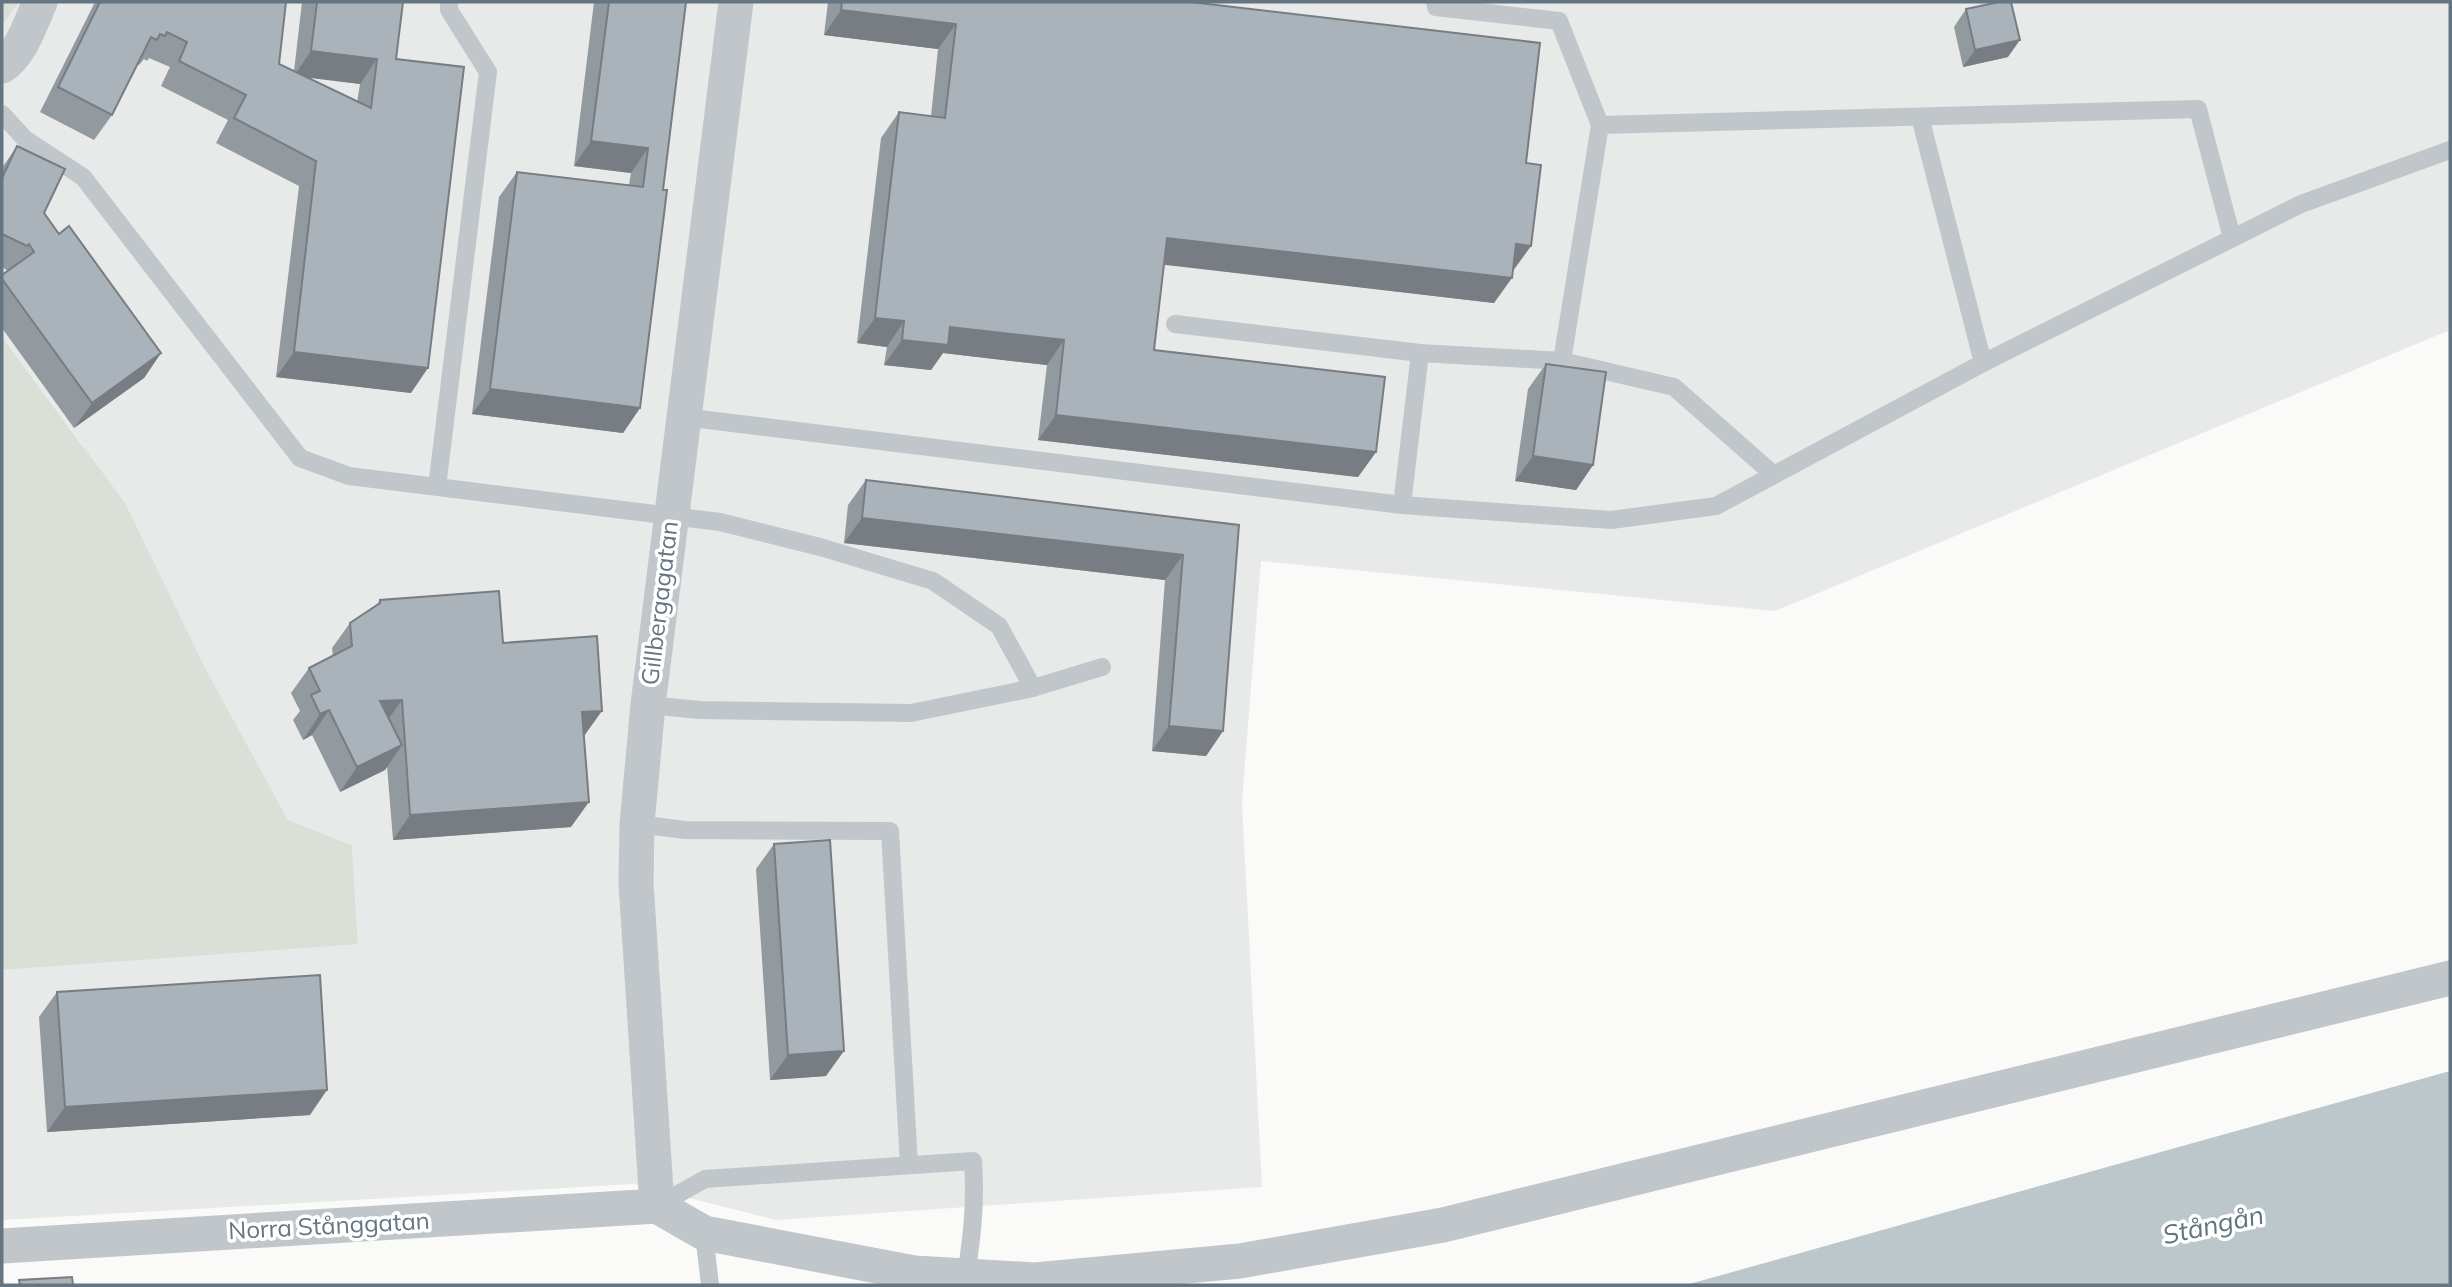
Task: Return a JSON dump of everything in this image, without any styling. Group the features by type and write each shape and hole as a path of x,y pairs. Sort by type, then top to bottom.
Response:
{"street":[{"path":"2,66 8,62 21,42 40,2"},
{"name":"Gillbergagatan","path":"657,1206 636,883 637,824 648,705 736,2"},
{"path":"657,1206 704,1233 914,1273 1035,1280 1240,1261 1443,1224 2450,978"},
{"name":"Norra Stånggatan","path":"2,1246 657,1206"}],"lane":[{"path":"438,487 488,72 449,10 449,2"},
{"path":"1435,2 1436,7 1559,21 1600,125 1562,361"},
{"path":"1600,125 2198,109 2232,238"},
{"path":"2,114 25,139 83,177 300,458 349,476 720,522 820,547 933,581 999,626 1033,688"},
{"path":"1920,117 1983,363"},
{"path":"683,417 1402,505 1611,520 1716,506 1983,363 2301,204 2450,150"},
{"path":"1175,324 1420,353 1562,361 1674,387 1774,475"},
{"path":"1402,505 1420,353"},
{"path":"648,705 699,709 911,713 1033,688 1102,667"},
{"path":"637,824 685,830 890,831 909,1165"},
{"path":"657,1206 705,1179 973,1161 976,1194 966,1276"},
{"path":"704,1233 710,1285"}],"shaded area":[{"path":"2,2 2450,2 2450,330 1775,611 1261,561 1242,802 1262,1187 776,1220 634,1184 2,1220 2,970 358,943 352,845 288,820 82,444 2,337"},
{"path":"2,2 19,2 2,25"},
{"path":"2,337 125,503 204,666 288,820 352,845 358,944 2,970"}],"water":[{"name":"Stångån","path":"2450,1071 2450,1283 2443,1285 1686,1285"}],"building":[{"path":"100,2 286,2 279,64 371,108 377,59 311,51 317,2 403,2 396,59 464,67 428,368 294,352 316,161 234,118 246,95 179,61 187,42 167,32 165,36 160,34 157,40 151,37 112,115 58,87"},
{"path":"609,2 686,2 663,190 667,190 640,408 490,389 517,172 643,187 648,148 591,141"},
{"path":"842,2 1191,2 1540,43 1526,163 1541,165 1531,246 1516,244 1512,278 1167,238 1154,350 1385,377 1376,452 1056,415 1064,340 950,327 948,345 902,340 904,321 875,318 899,112 945,118 956,24 841,10"},
{"path":"2011,2 2020,40 1975,50 1966,9"},
{"path":"17,146 65,169 44,213 59,234 69,226 161,353 92,403 2,279 2,275 34,252 29,244 27,246 2,234 2,178"},
{"path":"1546,364 1606,372 1593,465 1533,456"},
{"path":"866,480 1239,525 1223,731 1169,726 1183,555 862,518"},
{"path":"499,591 503,643 597,636 602,711 582,712 589,802 410,815 402,700 380,701 402,745 357,767 329,710 320,714 311,695 320,691 309,668 352,646 350,623 380,603 380,600"},
{"path":"830,840 844,1051 788,1055 774,844"},
{"path":"320,975 327,1090 65,1107 57,992"},
{"path":"72,1277 73,1285 20,1285 19,1280"}]}
